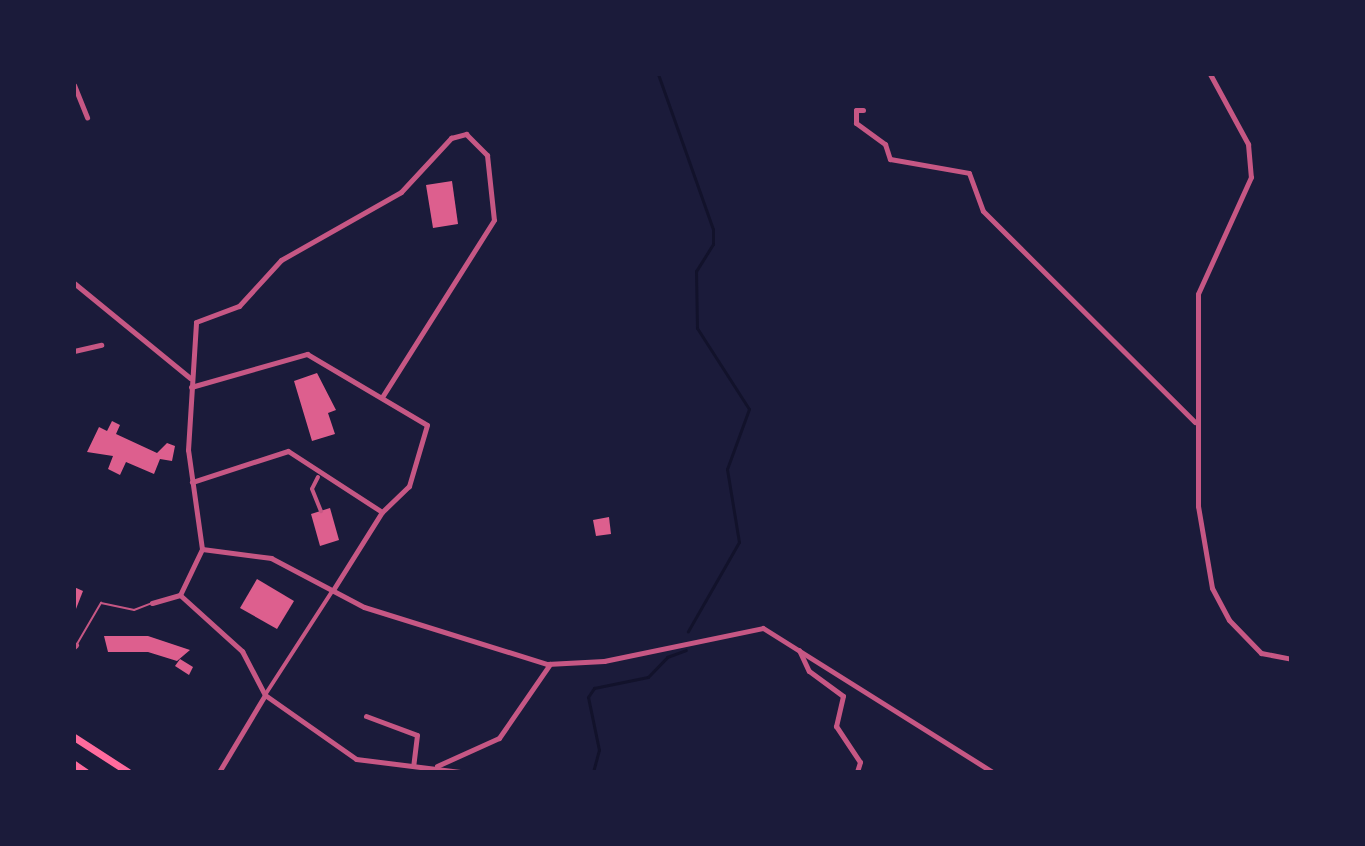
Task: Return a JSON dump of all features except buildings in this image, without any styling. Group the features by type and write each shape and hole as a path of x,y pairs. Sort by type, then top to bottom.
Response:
{"main road":[{"path":"74,737 128,772"},
{"path":"74,764 86,772"}],"street":[{"path":"1210,74 1248,144 1251,177 1198,294 1194,465 1212,588 1261,653 1291,659"},
{"path":"74,85 87,117"},
{"path":"863,110 856,110 856,123 885,144 890,159 969,173 983,211 1196,422"},
{"path":"152,603 180,595 202,549 192,482 191,378 196,322 239,306 281,260 401,192 451,138 466,134 487,155 494,220 382,397"},
{"path":"74,283 191,378"},
{"path":"74,351 101,345"},
{"path":"191,387 307,354 427,425 409,486 382,512 219,772"},
{"path":"192,482 288,451 382,512"},
{"path":"318,477 312,489 321,511"},
{"path":"202,549 271,558 364,607 550,664 604,661 749,626 798,648 993,772"},
{"path":"180,595 242,651 265,695 356,759 460,772"},
{"path":"798,648 809,671 843,696 836,726 860,762 857,772"},
{"path":"436,769 499,738 550,664"},
{"path":"366,716 417,735 413,766"}],"lane":[{"path":"75,646 101,603 134,610 152,603"}],"waterway":[{"path":"658,74 713,229 713,244 696,271 697,328 749,409 727,469 739,542 688,631"},
{"path":"593,772 599,750 588,697 594,688 648,677 667,657 686,650"}]}
